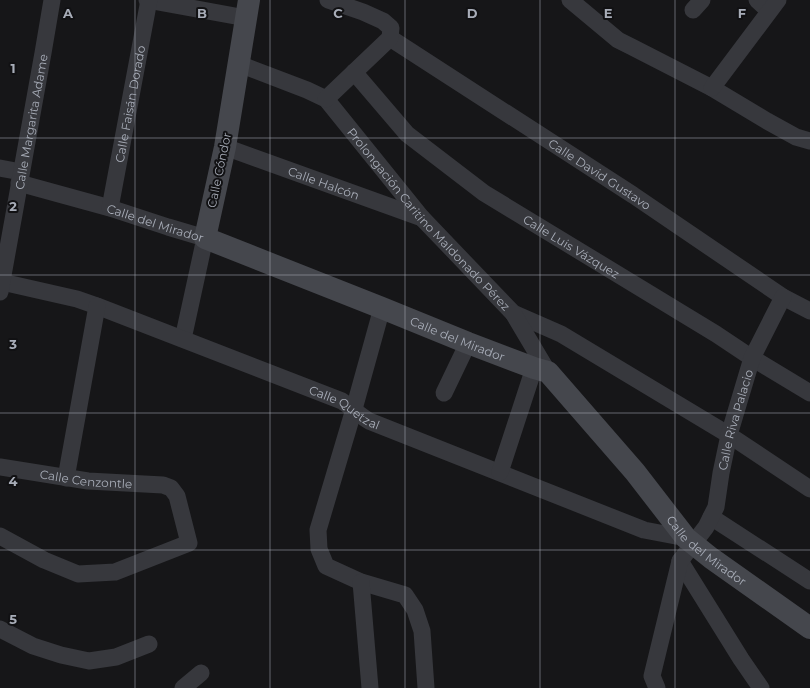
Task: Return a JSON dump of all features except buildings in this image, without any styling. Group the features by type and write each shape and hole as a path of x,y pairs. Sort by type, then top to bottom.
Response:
{"street":[{"name":"Calle Margarita Adame","path":"1,287 52,0"},
{"path":"149,0 248,9"},
{"name":"Calle Faisán Dorado","path":"110,208 149,0"},
{"name":"Calle David Gustavo","path":"328,0 357,6 383,21 390,33 783,297 810,311"},
{"path":"570,0 618,40 712,88 796,137 810,141"},
{"path":"712,88 768,4"},
{"name":"Calle Cóndor","path":"183,339 225,147 248,9"},
{"path":"239,64 307,90 326,99 354,72 390,33"},
{"name":"Calle Luis Vázquez","path":"354,72 407,134 484,193 810,393"},
{"name":"Prolongación Caritino Maldonado Pérez","path":"326,99 422,218 513,313 560,334 729,435 810,488"},
{"name":"Calle Halcón","path":"225,147 422,218"},
{"name":"Calle del Mirador","path":"0,168 20,178 205,238 468,343 541,370 635,472 689,541 810,628"},
{"name":"Calle Quetzal","path":"1,287 77,299 97,306 342,401 369,421 644,530 689,541"},
{"name":"Calle Riva Palacio","path":"689,541 706,527 716,507 729,435 752,358 783,297"},
{"path":"66,478 97,306"},
{"path":"382,308 318,530 319,549 326,566 362,582 405,595 415,610 422,631 426,688"},
{"path":"500,472 541,370 513,313"},
{"path":"444,393 468,343"},
{"name":"Calle Cenzontle","path":"0,467 88,481 163,485 171,488 177,496 189,543 115,572 78,574 44,560 0,536"},
{"path":"711,517 810,581"},
{"path":"654,682 680,562 689,541"},
{"path":"680,562 760,688"},
{"path":"362,582 370,688"},
{"path":"0,629 33,646 61,656 89,661 116,657 149,644"},
{"path":"183,688 201,674"}]}
